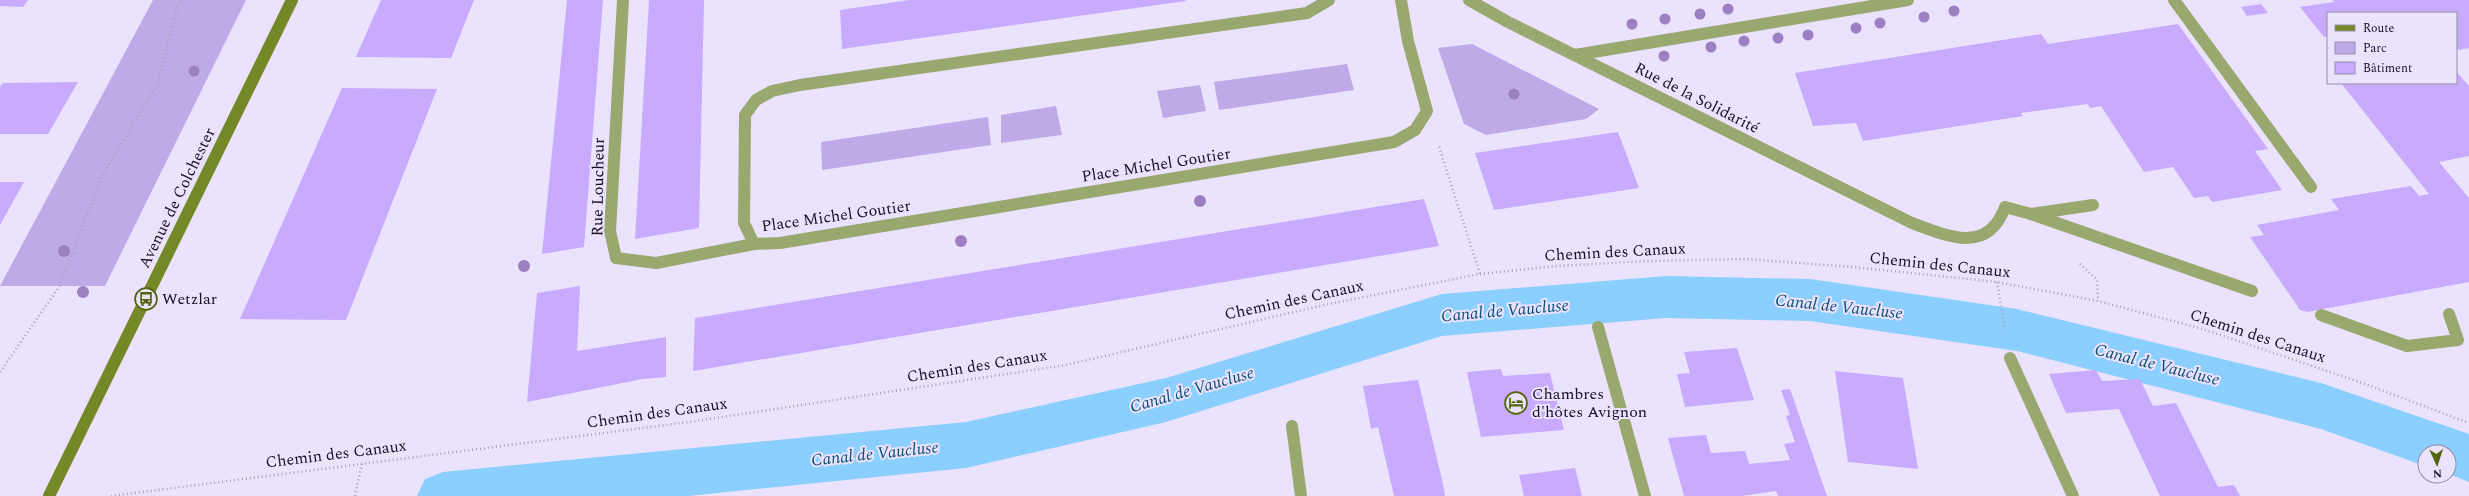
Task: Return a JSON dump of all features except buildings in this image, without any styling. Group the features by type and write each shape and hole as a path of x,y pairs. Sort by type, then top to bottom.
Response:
{"street":[{"name":"Avenue de Colchester","path":"49,496 292,0"},
{"name":"Rue Loucheur","path":"623,0 610,232 616,258 656,263 754,244"},
{"name":"Place Michel Goutier","path":"1329,0 1307,13 831,80 772,90 756,100 745,115 744,222 754,244 780,243 1394,142 1415,130 1427,111"},
{"path":"1401,0 1408,41 1427,111"},
{"name":"Rue de la Solidarité","path":"1469,0 1912,223 1947,237 1964,239 1981,236 1995,228 2003,216 2005,207 2031,214"},
{"path":"1576,55 1908,0"},
{"path":"2174,0 2311,187"},
{"path":"2031,214 2093,205"},
{"path":"2031,214 2252,291"},
{"path":"2321,315 2407,346 2458,340 2449,314"},
{"path":"1598,327 1645,496"},
{"path":"2010,358 2073,496"},
{"path":"1292,426 1301,496"}],"path":[{"path":"0,372 60,287 103,174 157,84 178,5 182,0"},
{"path":"1427,111 1480,274"},
{"name":"Chemin des Canaux","path":"111,496 689,422 1066,365 1324,305 1480,274 1556,266 1640,261 1746,259 1997,282 2098,302 2203,329 2368,385 2469,423"},
{"path":"1997,282 2001,310"},
{"path":"355,496 362,463"}],"green space":[{"path":"153,0 246,0 105,286 0,286"},
{"path":"1472,44 1599,109 1586,119 1486,135 1464,124 1438,48"},
{"path":"1347,64 1354,90 1219,110 1214,82"},
{"path":"1200,85 1206,111 1163,118 1157,91"},
{"path":"1056,106 1062,135 1001,143 1001,115"},
{"path":"988,117 991,145 822,170 821,142"}],"waterway":[{"name":"Canal de Vaucluse","path":"443,496 966,445 1166,400 1442,315 1666,297 1810,300 2017,330 2321,406 2469,458"}],"place":[{"name":"Wetzlar","path":"146,299"},
{"name":"Chambres d'hôtes Avignon","path":"1516,403"}]}
